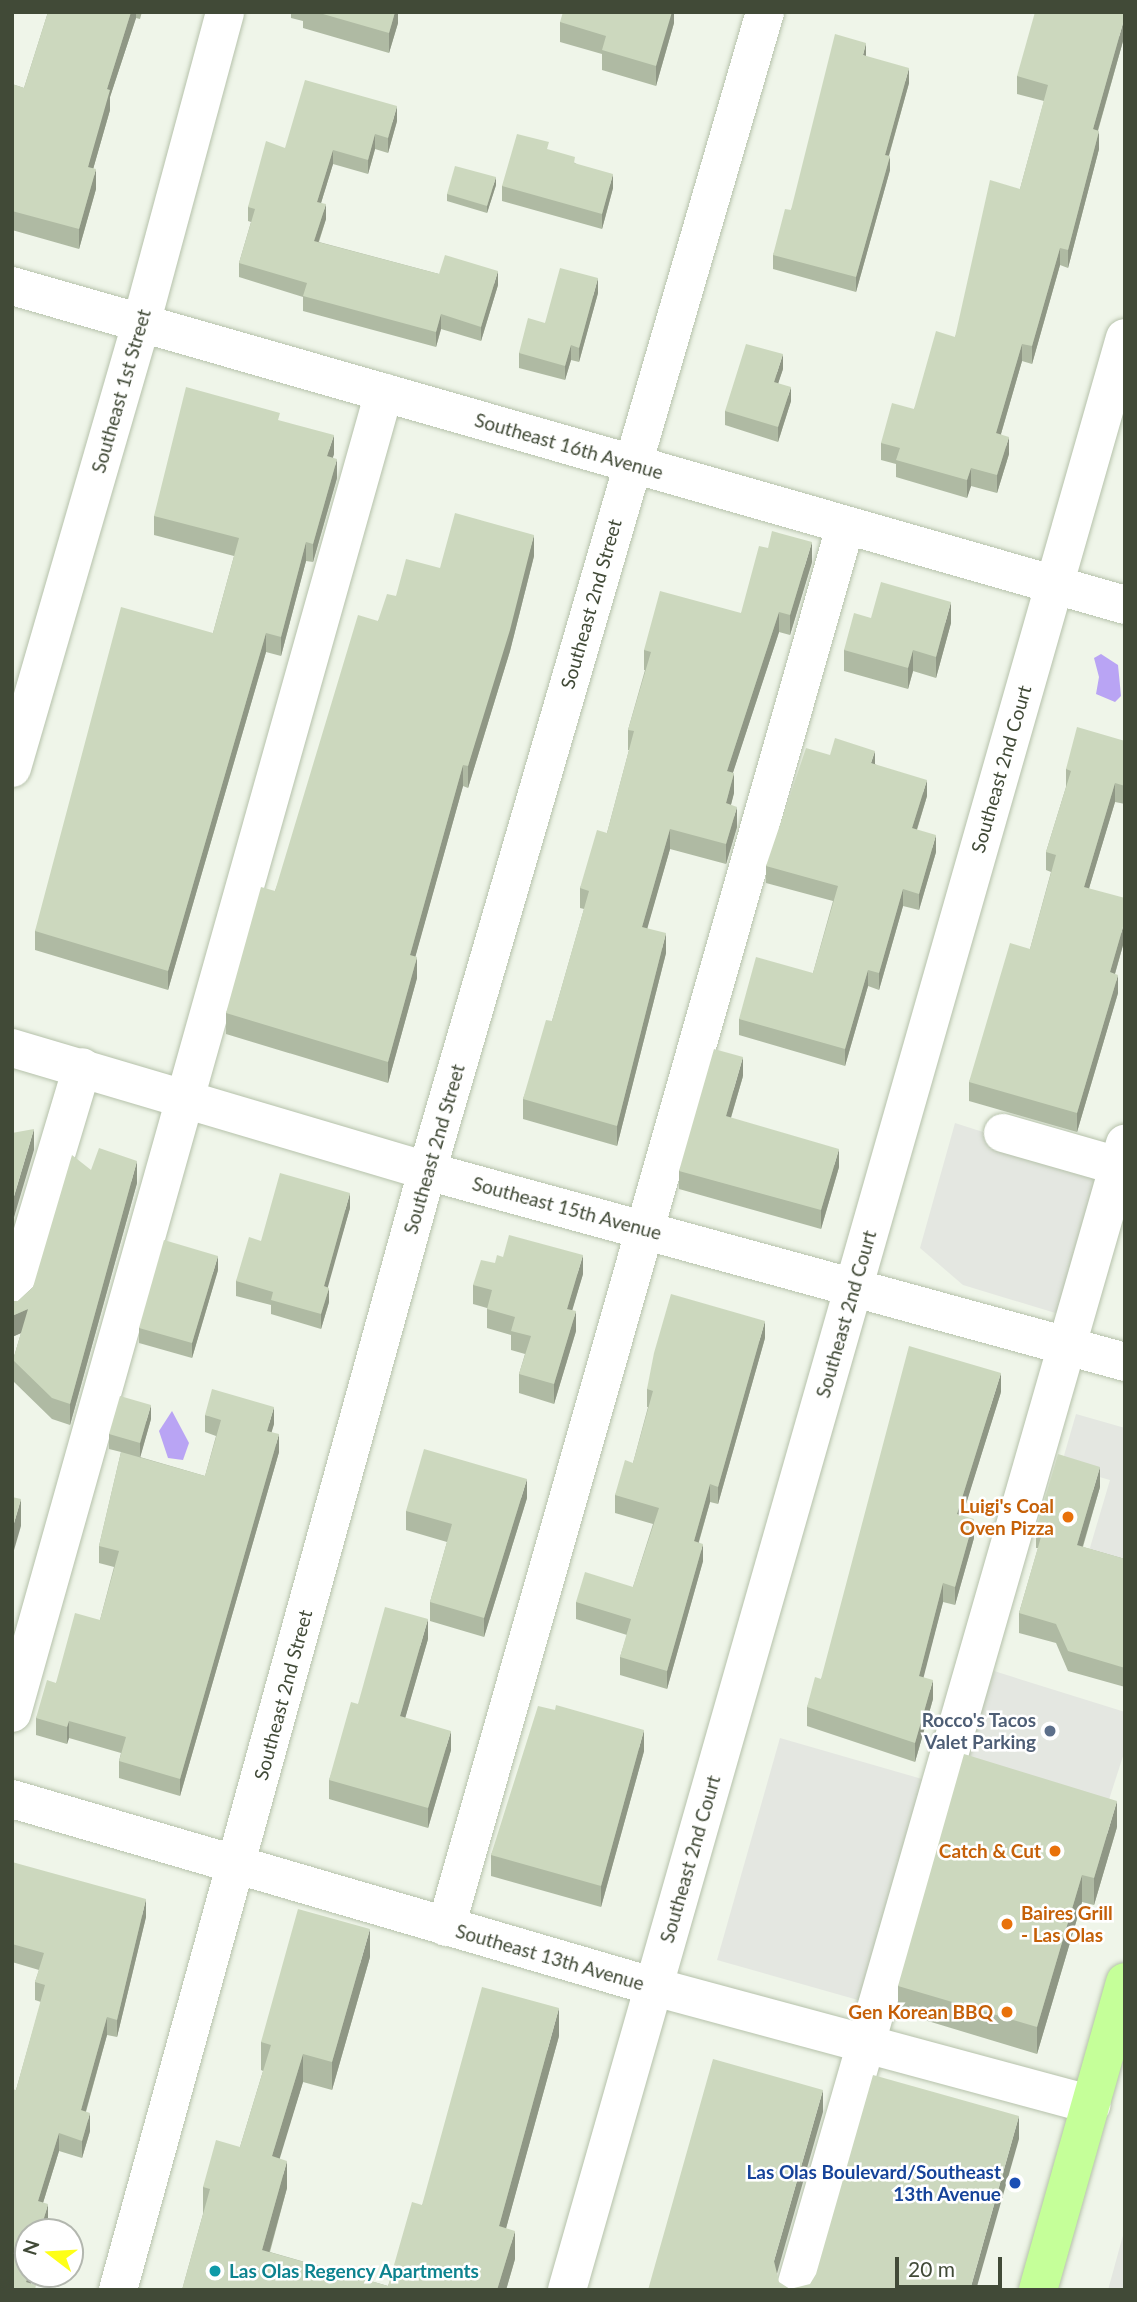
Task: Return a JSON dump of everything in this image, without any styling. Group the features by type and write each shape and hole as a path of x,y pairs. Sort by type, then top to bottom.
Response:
{"main road":[{"path":"1038,2290 1125,1982"}],"street":[{"name":"Southeast 1st Street","path":"12,768 141,324 225,12"},
{"name":"Southeast 2nd Street","path":"118,2290 427,1171 765,12"},
{"name":"Southeast 16th Avenue","path":"12,286 1125,606"},
{"name":"Southeast 2nd Court","path":"567,2290 1125,338"},
{"path":"12,1713 384,391"},
{"path":"446,1927 845,527"},
{"name":"Southeast 15th Avenue","path":"12,1048 427,1171 1125,1362"},
{"path":"12,1301 82,1067"},
{"path":"795,2290 1122,1155 1003,1133"},
{"name":"Southeast 13th Avenue","path":"12,1799 654,1987 1091,2105"}],"shaded area":[{"path":"1101,654 1118,665 1121,696 1115,702 1096,694 1099,677 1094,658"},
{"path":"955,1123 1105,1171 1062,1315 963,1285 920,1248"},
{"path":"172,1411 189,1443 183,1460 168,1458 159,1431"},
{"path":"1076,1414 1125,1428 1125,1562 1089,1551 1110,1480 1061,1466"},
{"name":"Rocco's Tacos Valet Parking","path":"994,1671 1125,1712 1125,1750 1105,1812 963,1768"},
{"path":"780,1738 929,1781 865,2002 717,1960"},
{"path":"1125,2228 1125,2290 1108,2290"}],"building":[{"path":"48,12 131,12 107,89 110,90 88,167 96,169 79,229 12,211 12,84 24,88"},
{"path":"316,12 395,12 389,33"},
{"path":"563,12 672,12 656,66 602,50 606,36 560,22"},
{"path":"1035,12 1125,12 1125,16 1093,129 1099,131 1068,250 1060,248 1032,346 1022,344 996,433 1009,437 997,475 971,468 967,480 896,460 900,448 881,443 892,403 914,409 936,331 955,337 990,180 1020,189 1048,85 1017,76"},
{"path":"835,34 866,43 863,55 909,68 885,155 890,156 856,277 773,255 785,209 791,210"},
{"path":"305,80 397,106 388,138 375,134 368,160 333,150 317,202 326,204 314,241 439,274 445,255 498,271 481,327 441,314 436,332 303,296 307,283 239,263 255,209 248,207 266,141 285,148"},
{"path":"517,134 549,142 547,149 575,157 574,163 613,174 602,214 502,186"},
{"path":"455,166 496,177 487,206 447,194"},
{"path":"560,268 598,278 579,348 571,345 565,366 519,353 528,318 545,323"},
{"path":"746,344 783,354 774,382 791,387 778,427 725,411"},
{"path":"186,387 280,413 278,420 334,435 327,456 337,459 313,544 306,542 281,637 266,633 168,971 35,931 121,607 213,633 239,538 154,516"},
{"path":"455,513 534,535 510,630 468,766 463,765 410,955 417,957 388,1062 226,1013 261,887 275,891 358,615 378,621 387,594 396,596 406,559 440,568"},
{"path":"772,531 812,542 790,615 779,612 727,771 734,773 726,803 737,807 726,844 670,829 642,927 666,933 617,1126 523,1099 546,1020 552,1021 589,891 580,888 597,830 607,833 634,731 628,730 651,652 644,650 660,591 741,613 759,546 768,548"},
{"path":"881,582 951,602 936,657 913,650 908,668 844,650 854,613 871,618"},
{"path":"1077,727 1125,741 1125,786 1115,783 1084,887 1125,898 1125,920 1110,972 1118,975 1077,1113 969,1082 1010,943 1030,949 1056,855 1046,852 1071,771 1066,769"},
{"path":"835,738 875,751 871,763 927,780 912,828 936,835 919,894 903,889 879,973 868,970 845,1049 739,1019 756,957 813,973 838,886 766,866 806,748 830,755"},
{"path":"714,1049 743,1057 726,1116 839,1149 821,1210 679,1171"},
{"path":"34,1129 12,1203 12,1133"},
{"path":"99,1148 137,1161 70,1404 52,1398 13,1360 28,1309 12,1316 12,1301 18,1301 33,1287 72,1155 91,1170"},
{"path":"280,1173 350,1193 324,1286 329,1288 321,1314 271,1300 273,1292 236,1281 249,1237 261,1241"},
{"path":"509,1235 583,1255 567,1309 576,1311 554,1384 519,1374 531,1336 511,1331 515,1317 487,1309 492,1290 473,1285 481,1260 495,1263 497,1255 503,1257"},
{"path":"164,1240 218,1256 192,1343 139,1328"},
{"path":"671,1294 765,1321 718,1487 710,1484 694,1541 703,1544 667,1671 620,1657 631,1619 576,1602 585,1572 633,1587 659,1508 615,1495 625,1460 633,1463 653,1391 647,1389"},
{"path":"909,1346 1001,1373 957,1514 974,1519 955,1587 943,1583 919,1676 933,1680 915,1743 807,1707 815,1677 821,1679"},
{"path":"212,1389 274,1407 267,1431 279,1434 180,1779 119,1761 126,1737 69,1721 67,1727 36,1718 47,1680 56,1683 75,1613 100,1620 119,1551 99,1546 121,1452 205,1476 221,1420 205,1415"},
{"path":"120,1396 151,1405 140,1443 109,1434"},
{"path":"424,1449 527,1479 484,1618 430,1602 452,1524 406,1511"},
{"path":"1058,1454 1100,1467 1077,1545 1125,1559 1125,1668 1068,1651 1056,1624 1019,1613 1043,1530 1036,1528"},
{"path":"12,1497 21,1499 12,1530"},
{"path":"385,1607 428,1619 400,1716 451,1731 428,1808 329,1780 351,1702 358,1704"},
{"path":"556,1705 644,1730 601,1886 491,1855 538,1706 555,1710"},
{"path":"964,1754 1117,1801 1094,1878 1082,1875 1037,2027 898,1986"},
{"path":"12,1862 146,1899 117,2020 107,2017 81,2110 90,2113 82,2141 59,2133 38,2201 48,2204 44,2218 14,2218 14,2288 35,2290 12,2290 12,2089 16,2090 45,1985 35,1982 44,1953 12,1944"},
{"path":"298,1909 370,1929 332,2062 303,2054 272,2156 287,2161 262,2250 388,2286 412,2202 422,2205 482,1987 559,2008 499,2226 515,2231 497,2290 182,2290 210,2189 203,2187 216,2140 240,2147 271,2045 261,2042"},
{"path":"713,2059 823,2090 774,2261 779,2282 790,2289 810,2284 816,2274 873,2075 1019,2116 970,2290 648,2290"}],"place":[{"name":"Luigi's Coal Oven Pizza","path":"1068,1517"},
{"name":"Rocco's Tacos Valet Parking","path":"1050,1731"},
{"name":"Catch & Cut","path":"1055,1851"},
{"name":"Baires Grill - Las Olas","path":"1007,1924"},
{"name":"Gen Korean BBQ","path":"1007,2012"},
{"name":"Las Olas Boulevard/Southeast 13th Avenue","path":"1015,2183"},
{"name":"Las Olas Regency Apartments","path":"215,2271"}]}
